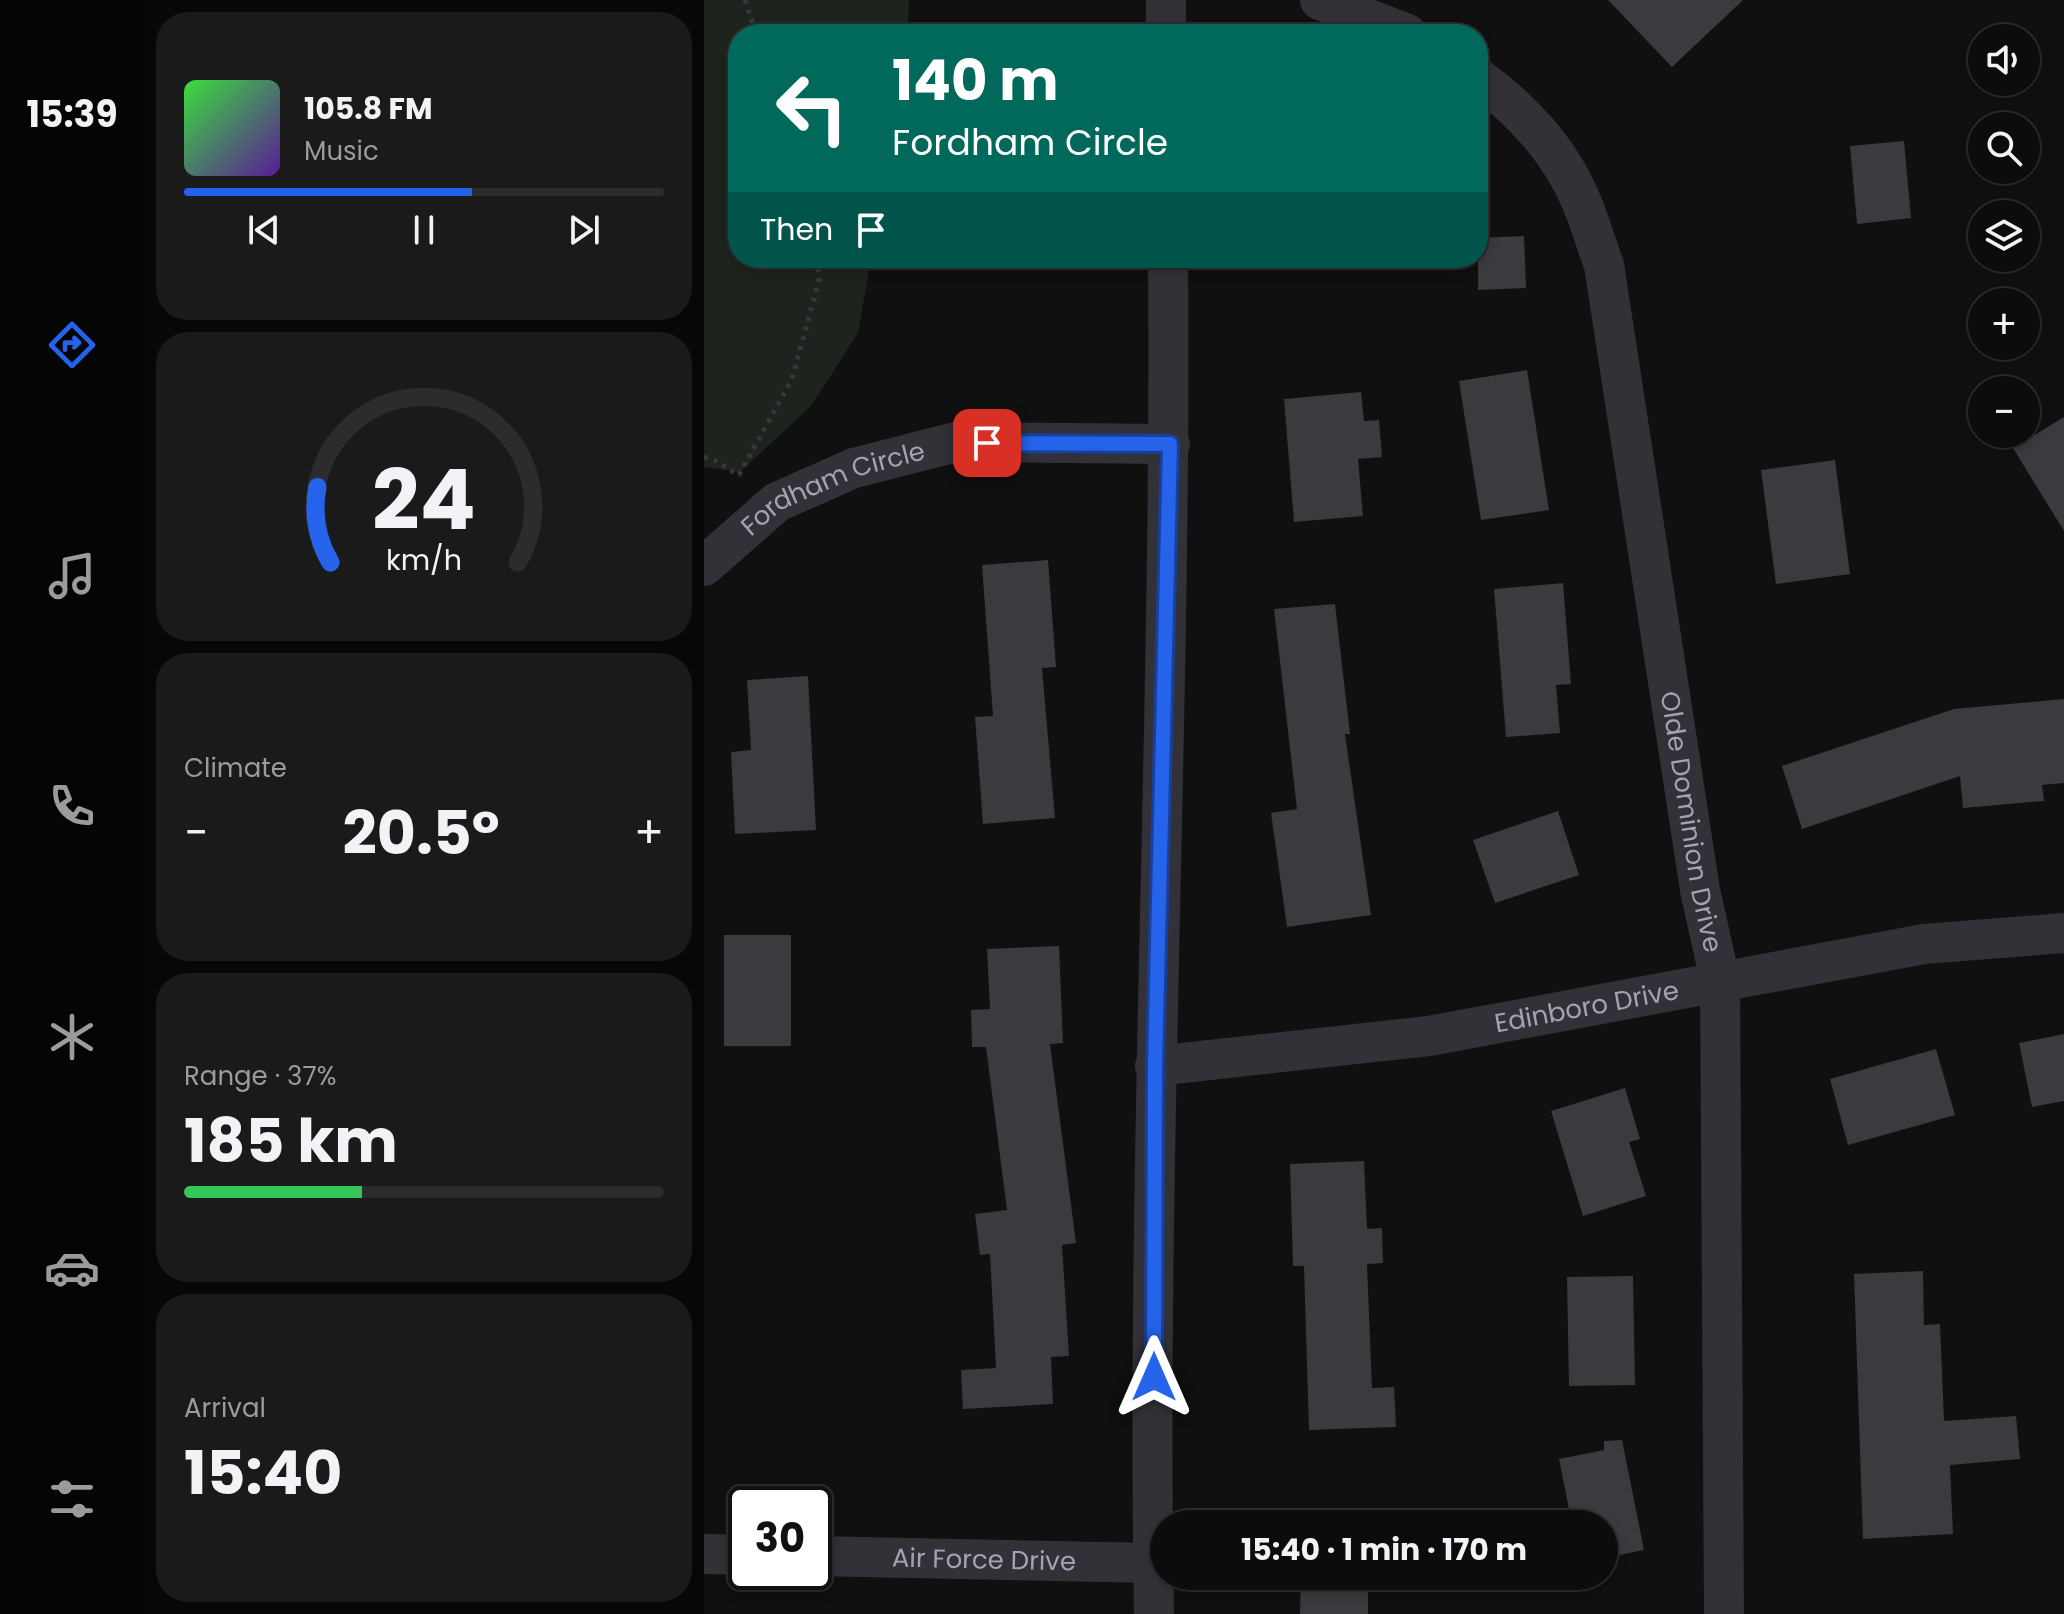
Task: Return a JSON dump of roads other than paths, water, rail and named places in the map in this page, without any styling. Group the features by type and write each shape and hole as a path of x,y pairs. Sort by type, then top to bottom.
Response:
{"street":[{"path":"1166,0 1166,24"},
{"path":"1320,0 1381,24"},
{"name":"Olde Dominion Drive","path":"1488,85 1503,95 1546,141 1580,198 1604,265 1700,890 1720,980 1724,1614"},
{"path":"1153,1510 1155,1066 1170,444 1168,268"},
{"name":"Fordham Circle","path":"704,566 777,502 854,468 956,442 1170,444"},
{"name":"Edinboro Drive","path":"1155,1066 1429,1036 1924,944 2064,933"},
{"path":"704,1554 728,1555"},
{"name":"Air Force Drive","path":"832,1556 1150,1563"},
{"path":"1154,1590 1154,1614"}]}
